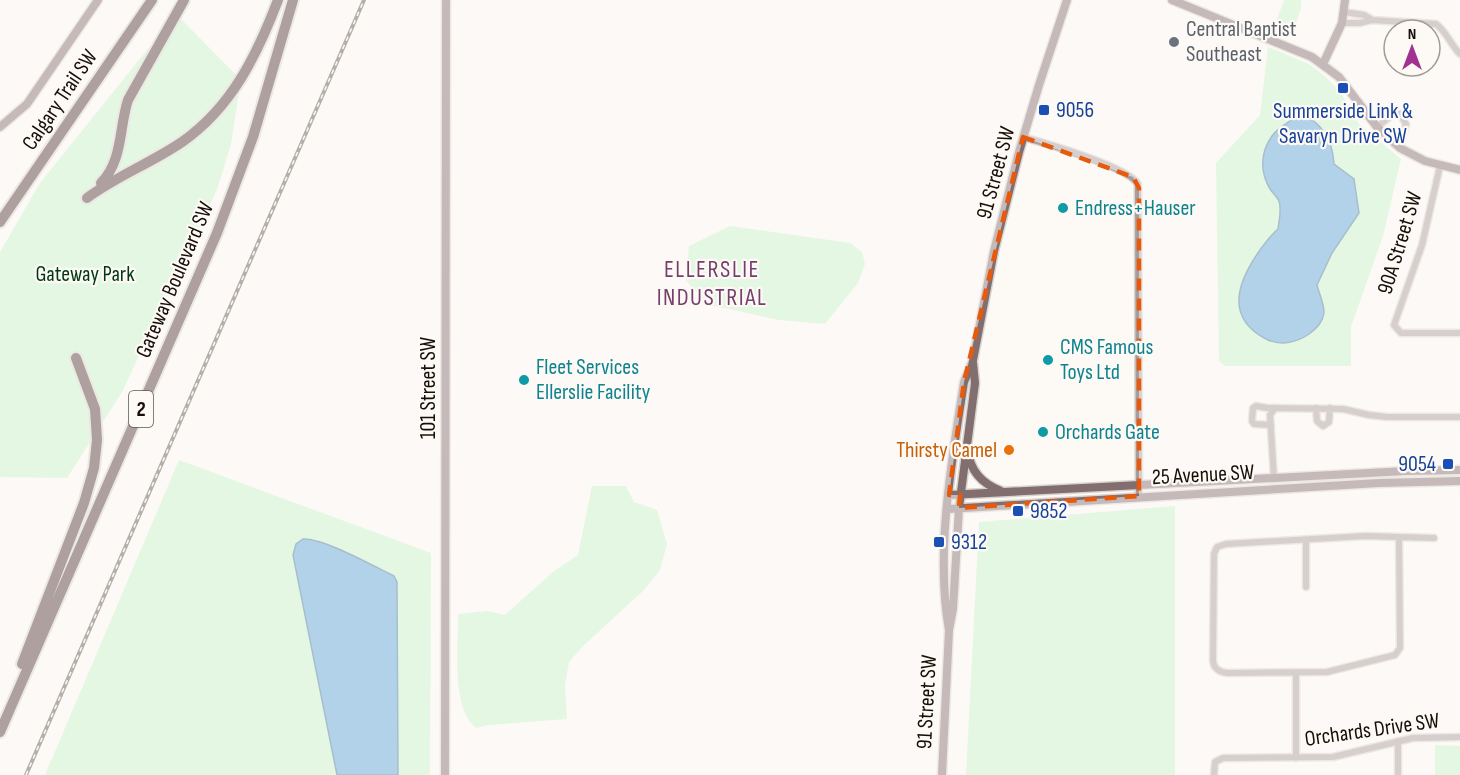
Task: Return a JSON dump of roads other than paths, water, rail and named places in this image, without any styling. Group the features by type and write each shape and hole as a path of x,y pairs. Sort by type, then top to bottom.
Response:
{"highway":[{"name":"Calgary Trail SW","path":"0,222 152,0"},
{"path":"184,0 128,100 113,168 87,198 118,177 181,142 214,114 247,70 278,0"},
{"name":"Gateway Boulevard SW","path":"0,732 221,223 253,137 293,0"},
{"path":"8,713 12,689 84,503 94,468 97,440 95,409 76,358"}],"main road":[{"path":"0,127 27,104 98,0"},
{"name":"101 Street SW","path":"445,775 446,0"},
{"name":"91 Street SW","path":"949,630 945,612 944,562 949,495 964,382 973,360 994,251 1023,137 1067,0"},
{"path":"1172,0 1304,53 1323,64 1346,84 1377,127 1401,148 1425,161 1460,170"},
{"path":"1323,64 1342,23 1345,0"},
{"name":"91 Street SW","path":"942,775 958,508 975,383 973,360"},
{"path":"967,436 972,468 979,478 993,488 1004,492"},
{"name":"25 Avenue SW","path":"949,495 1460,470"},
{"name":"25 Avenue SW","path":"948,508 1379,483 1460,482"}],"street":[{"path":"1344,12 1364,15 1372,20"},
{"path":"1342,23 1372,20 1436,24 1442,28 1460,54"},
{"path":"1377,127 1392,115 1400,114 1406,122 1401,148"},
{"path":"1023,137 1066,150 1133,177 1137,181 1139,194 1139,496"},
{"name":"90A Street SW","path":"1440,166 1422,245 1394,325 1401,333 1460,333"},
{"path":"1271,425 1254,424 1252,409 1256,406 1330,408 1381,417 1460,417"},
{"path":"1274,478 1270,413 1275,408"},
{"path":"1316,408 1317,421 1323,426 1329,422 1330,408"},
{"path":"1399,538 1399,651 1388,658 1327,672 1227,673 1215,667 1213,661 1214,554 1217,547 1365,536 1434,538"},
{"path":"1306,540 1306,587"},
{"path":"1296,673 1296,758"},
{"name":"Orchards Drive SW","path":"1214,775 1217,760 1223,758 1333,758 1420,737 1460,737"},
{"path":"1398,741 1398,775"}],"water":[{"path":"1296,115 1312,120 1324,132 1331,147 1334,164 1354,179 1359,213 1332,253 1317,285 1324,309 1321,322 1304,337 1282,343 1266,339 1253,330 1244,320 1239,298 1241,286 1252,262 1278,229 1280,204 1264,176 1265,149 1275,133"},
{"path":"303,539 323,543 348,553 394,576 397,582 398,775 337,775 293,555 296,544"}],"railway":[{"path":"26,775 364,0"}],"place":[{"name":"Central Baptist Southeast","path":"1174,42"},
{"name":"Summerside Link & Savaryn Drive SW","path":"1343,88"},
{"name":"9056","path":"1044,110"},
{"name":"Endress+Hauser","path":"1063,208"},
{"name":"CMS Famous Toys Ltd","path":"1048,360"},
{"name":"Fleet Services Ellerslie Facility","path":"524,380"},
{"name":"Orchards Gate","path":"1043,432"},
{"name":"Thirsty Camel","path":"1009,450"},
{"name":"9054","path":"1448,464"},
{"name":"9852","path":"1018,511"},
{"name":"9312","path":"939,542"}],"district":[{"name":"ELLERSLIE INDUSTRIAL","path":"712,283"}],"park label":[{"name":"Gateway Park","path":"85,274"}]}
